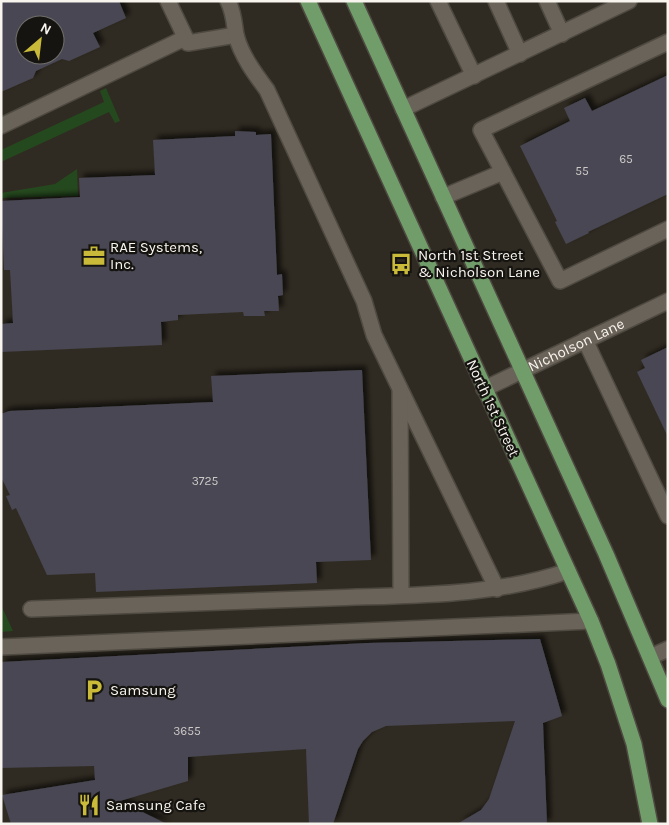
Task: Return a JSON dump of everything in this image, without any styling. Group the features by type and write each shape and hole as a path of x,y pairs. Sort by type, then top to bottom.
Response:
{"main road":[{"name":"North 1st Street","path":"308,1 591,621 608,664 634,744 650,824"},
{"path":"354,1 606,554 668,700"}],"street":[{"path":"168,1 188,43 236,35"},
{"path":"228,1 234,13 236,35 252,70 266,90 364,302 374,335 497,589"},
{"path":"438,1 474,76"},
{"path":"496,1 520,54"},
{"path":"547,1 562,34"},
{"path":"403,109 629,1"},
{"path":"1,126 185,38"},
{"path":"668,42 481,130 560,281 668,229"},
{"path":"443,197 503,172"},
{"name":"Nicholson Lane","path":"484,388 668,300"},
{"path":"585,340 668,516"},
{"path":"400,386 401,595"},
{"path":"31,609 401,595 497,589 542,580 568,571"},
{"path":"1,647 591,621"},
{"path":"650,657 668,649"}],"green space":[{"path":"106,88 120,121 115,123 109,112 1,162 1,150 104,102 100,91"},
{"path":"77,169 78,196 1,198 1,193 55,184"},
{"path":"1,605 13,631 1,632"}],"building":[{"path":"1,1 119,1 126,18 93,33 100,47 69,61 65,60 65,15 15,15 15,65 49,65 36,71 33,78 1,92"},
{"path":"668,75 668,194 566,244 555,222 557,221 520,146 570,121 564,108 585,98 592,111"},
{"path":"235,131 256,132 256,135 271,134 277,275 282,274 283,295 278,296 279,311 264,311 265,316 244,316 243,312 178,315 178,320 161,322 162,345 1,352 1,324 13,323 10,270 4,270 1,201 80,197 79,178 155,175 153,140 235,136"},
{"path":"668,347 668,437 637,372 645,368 641,360"},
{"path":"362,370 371,560 316,562 317,583 96,592 95,573 47,575 16,508 12,510 6,496 10,495 1,477 1,414 9,411 213,402 211,376"},
{"path":"540,639 562,716 543,723 547,824 457,824 481,810 489,799 515,721 386,726 372,732 358,749 333,824 309,824 306,749 188,757 188,781 120,801 167,824 11,824 2,795 95,780 94,766 1,768 1,662 367,643"}],"place":[{"name":"RAE Systems, Inc.","path":"94,256"},
{"name":"North 1st Street & Nicholson Lane","path":"401,264"},
{"name":"Samsung","path":"94,690"},
{"name":"Samsung Cafe","path":"89,805"}]}
